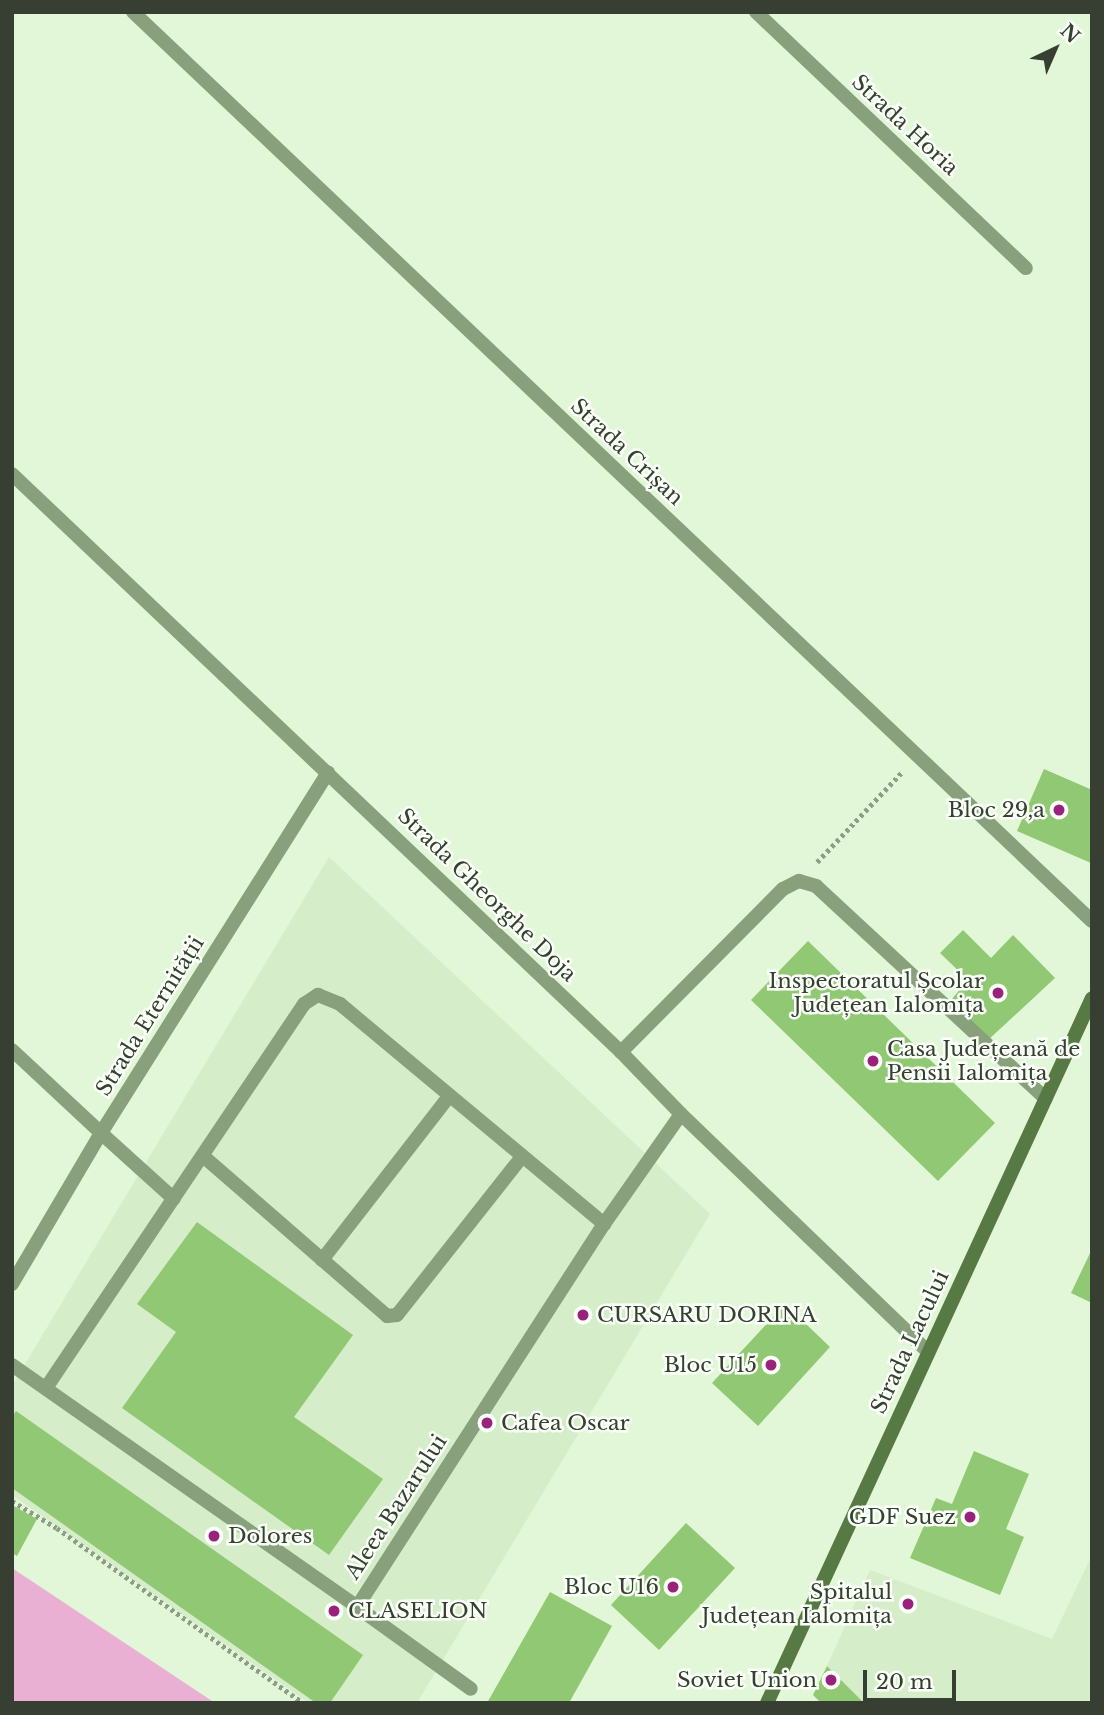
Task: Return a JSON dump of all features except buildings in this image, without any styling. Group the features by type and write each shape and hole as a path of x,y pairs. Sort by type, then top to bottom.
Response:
{"street":[{"name":"Strada Crișan","path":"133,12 1092,921"},
{"name":"Strada Horia","path":"756,12 1026,268"},
{"name":"Strada Gheorghe Doja","path":"12,474 621,1052 681,1114 928,1352"},
{"name":"Strada Eternității","path":"12,1284 101,1133 328,772"},
{"path":"621,1052 783,889 799,881 816,886 1045,1099"},
{"path":"46,1388 204,1156 303,1004 318,996 340,1004 604,1224"},
{"name":"Strada Lacului","path":"767,1703 1092,998"},
{"path":"12,1049 174,1199"},
{"path":"322,1260 449,1096"},
{"name":"Aleea Bazarului","path":"12,1364 357,1607 604,1224 681,1114"},
{"path":"204,1156 387,1316 397,1315 522,1157"},
{"path":"357,1607 471,1689"}],"path":[{"path":"799,881 917,756"},
{"path":"12,1501 57,1528 303,1703"}],"shaded area":[{"path":"329,857 710,1214 417,1703 309,1703 12,1495 12,1386"},
{"name":"Spitalul Județean Ialomița","path":"1092,1555 1092,1703 864,1703 827,1666 870,1570 1052,1639"},
{"path":"12,1568 215,1703 12,1703"}],"place":[{"name":"Bloc 29,a","path":"1059,810"},
{"name":"Inspectoratul Școlar Județean Ialomița","path":"998,993"},
{"name":"Casa Județeană de Pensii Ialomița","path":"873,1061"},
{"name":"CURSARU DORINA","path":"583,1315"},
{"name":"Bloc U15","path":"771,1365"},
{"name":"Cafea Oscar","path":"487,1423"},
{"name":"GDF Suez","path":"970,1517"},
{"name":"Dolores","path":"214,1536"},
{"name":"Bloc U16","path":"673,1587"},
{"name":"Spitalul Județean Ialomița","path":"908,1604"},
{"name":"CLASELION","path":"334,1611"},
{"name":"Soviet Union","path":"831,1680"}]}
